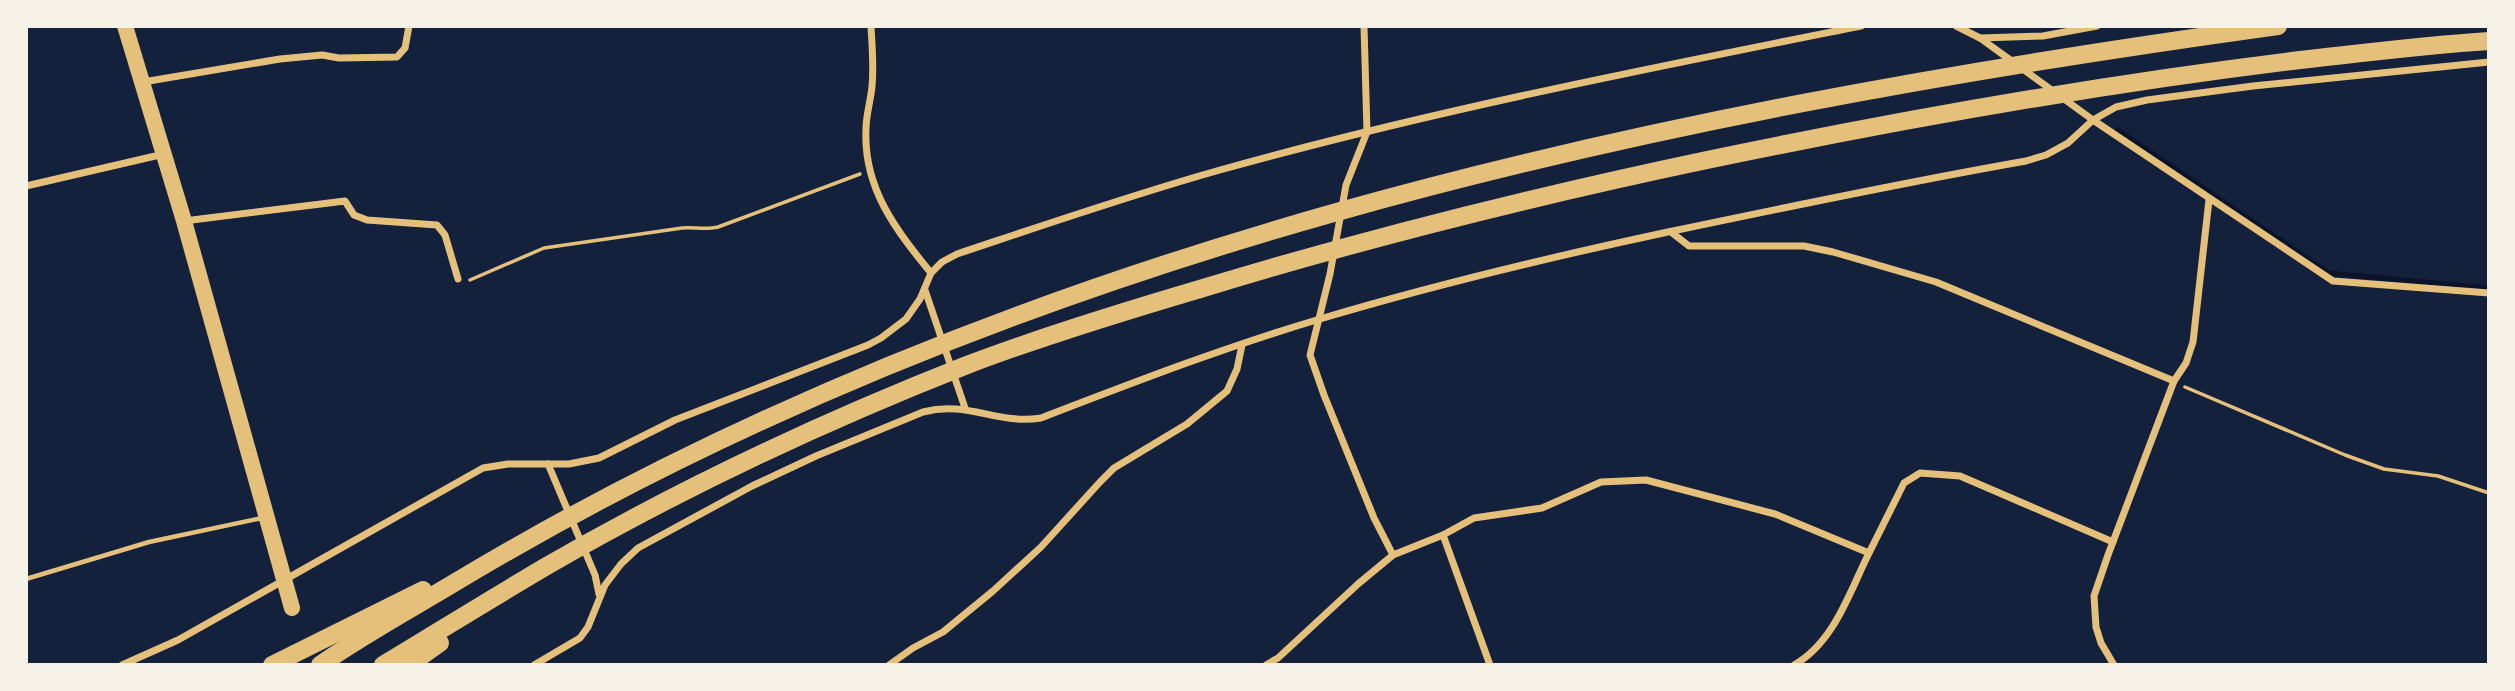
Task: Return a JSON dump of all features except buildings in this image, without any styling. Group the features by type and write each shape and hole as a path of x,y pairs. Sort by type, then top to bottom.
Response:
{"highway":[{"path":"272,665 746,427 961,335 1137,272 1371,201 1577,150 1796,103 2278,26"},
{"path":"383,665 678,496 845,416 971,364 1143,306 1310,256 1583,186 1811,138 2203,72 2437,44 2489,41"},
{"path":"320,665 538,532"},
{"path":"409,665 550,570"}],"main road":[{"path":"125,26 184,221 292,608"}],"street":[{"path":"143,82 280,59 322,55 339,58 397,57 405,48 409,26"},
{"path":"871,26 872,86 866,129 869,171 875,191 884,207 907,243 932,273"},
{"path":"1364,26 1367,132 1346,185 1310,355 1374,519 1393,555"},
{"path":"122,665 178,639 483,468 508,464 584,462 599,458 675,421 773,384 874,341 906,319 915,309 932,273 942,262 957,254 1220,170 1367,132 1590,80 1861,26"},
{"path":"1955,26 1979,38 2093,121 2333,281 2489,293"},
{"path":"1979,38 2043,36 2097,26"},
{"path":"534,665 580,638 591,621 599,594 621,564 638,548 752,486 816,456 923,412 936,408 965,408 1014,421 1041,418 1317,320 1494,272 1890,185 2026,161 2046,155 2068,143 2093,121 2116,107 2147,100 2253,86 2489,62"},
{"path":"26,186 164,155"},
{"path":"2114,665 2101,643 2093,610 2098,583 2174,381 2186,363 2193,342 2209,200"},
{"path":"184,221 345,201 354,215 367,220 437,225 445,235 458,279"},
{"path":"1671,232 1689,246 1804,246 1936,282 2174,381"},
{"path":"925,289 965,408"},
{"path":"889,665 943,632 993,591 1041,547 1114,468 1187,424 1227,391 1237,369 1242,345"},
{"path":"548,464 595,575 599,594"},
{"path":"1794,665 1819,645 1830,629 1904,483 1920,473 1961,476 2113,542"},
{"path":"1266,665 1278,658 1357,584 1393,555 1474,519 1542,508 1601,482 1646,480 1775,514 1869,553"},
{"path":"1443,535 1490,665"}],"lane":[{"path":"26,579 149,541 267,518"}],"path":[{"path":"458,279 473,280 544,248 695,226 709,229 718,227 869,171"},
{"path":"2174,381 2384,470 2438,476 2489,493"}],"waterway":[{"path":"2118,130 2329,273 2489,288"}]}
